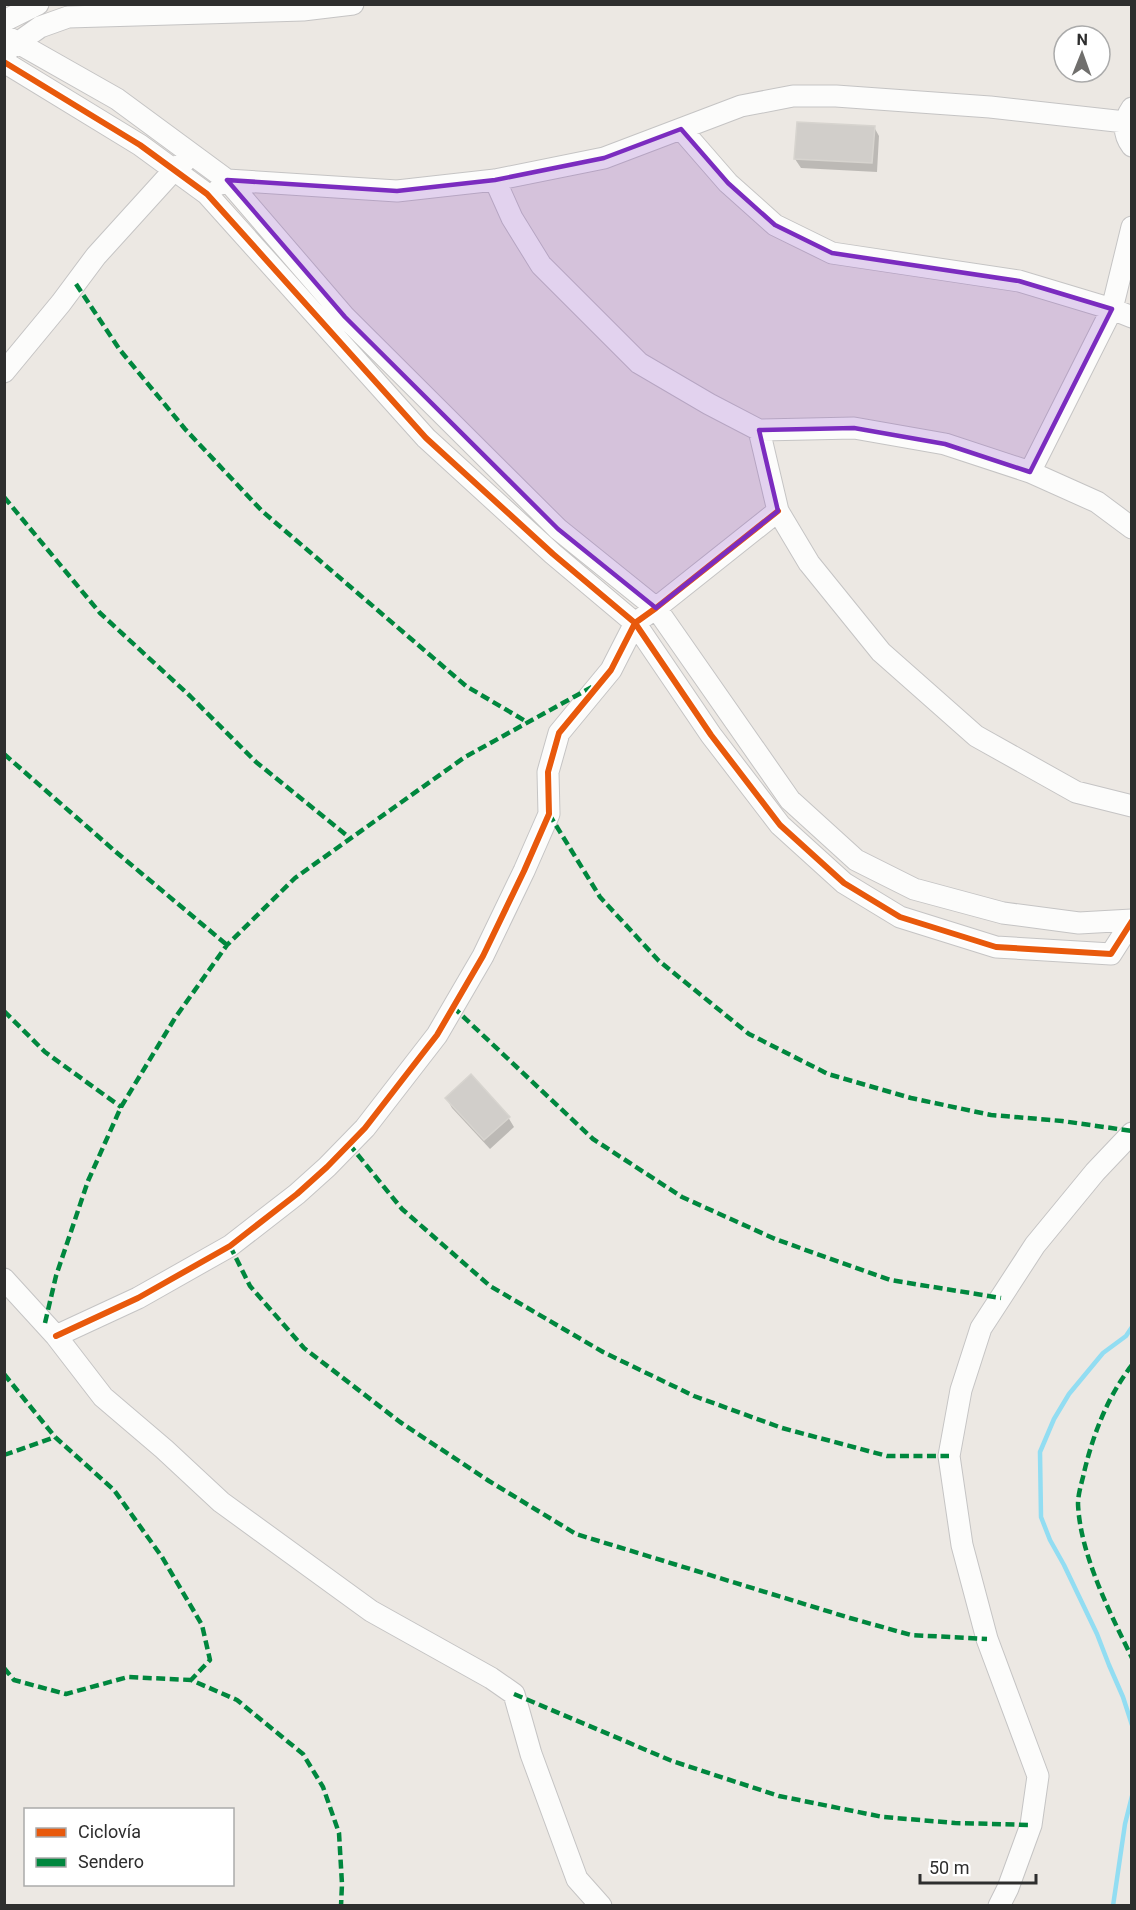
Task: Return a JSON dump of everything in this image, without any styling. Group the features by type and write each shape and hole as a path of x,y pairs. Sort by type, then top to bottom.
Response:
{"street":[{"path":"9,44 40,27 68,17 303,10 353,4"},
{"path":"9,44 117,99 227,180 345,316 558,529 656,608 790,800 856,860 914,889 1004,913 1079,923 1131,920"},
{"path":"4,62 140,145 207,195 426,438 553,554 635,623 711,735 780,825 844,883 900,917 996,947 1111,954 1131,920"},
{"path":"207,195 227,180 397,191 495,180 604,158 741,106 793,96 836,96 1128,115 1125,134 1131,146"},
{"path":"681,129 728,183 775,225 832,253 1019,281 1112,309 1131,317"},
{"path":"4,372 62,303 96,256 174,170 193,155"},
{"path":"495,180 512,218 541,264 639,363 709,404 759,430 854,428 945,444 1030,472 1097,502 1131,528"},
{"path":"1030,472 1112,309 1131,227"},
{"path":"759,430 778,511 809,563 881,651 976,736 1076,792 1131,806"},
{"path":"56,1336 138,1298 230,1246 297,1194 365,1128 436,1035 483,956 549,814 548,772 559,733 611,670 635,623 778,511"},
{"path":"999,1905 1008,1888 1031,1825 1038,1776 987,1639 962,1545 949,1456 961,1390 981,1328 1035,1245 1095,1172 1131,1133"},
{"path":"4,1279 56,1336 103,1397 221,1502 371,1611 490,1677 514,1694 531,1754 577,1879 601,1905"}],"highlighted area":[{"path":"681,129 728,183 775,225 832,253 1019,281 1112,309 1030,472 945,444 854,428 759,430 778,511 656,608 558,529 345,317 227,180 397,191 495,180 604,158"}],"building":[{"path":"797,122 875,126 872,163 794,159"},
{"path":"471,1074 510,1117 484,1140 445,1098"}],"waterway":[{"path":"1132,1327 1126,1336 1103,1353 1069,1394 1054,1419 1040,1452 1041,1517 1050,1540 1097,1634 1132,1725"},
{"path":"1113,1906 1125,1824 1132,1796"}],"marked path":[{"path":"76,284 120,350 185,429 262,511 466,686 527,722"},
{"path":"4,497 100,613 190,696 256,762 350,838"},
{"path":"45,1323 56,1276 88,1181 121,1107 175,1018 227,945 295,878 465,757 592,687"},
{"path":"4,754 227,945"},
{"path":"549,814 600,897 659,961 749,1034 828,1074 911,1098 991,1115 1062,1121 1132,1131"},
{"path":"453,1007 593,1139 682,1197 775,1239 890,1280 1001,1298"},
{"path":"4,1011 45,1052 121,1107"},
{"path":"349,1144 402,1209 490,1286 603,1352 694,1396 782,1428 887,1456 949,1456"},
{"path":"230,1246 250,1286 304,1348 400,1422 489,1481 576,1534 911,1635 987,1639"},
{"path":"1132,1365 1115,1390 1096,1432 1078,1504 1084,1543 1090,1563 1132,1658"},
{"path":"4,1374 55,1437 114,1490 162,1557 202,1625 210,1660 191,1680 237,1700 303,1754 323,1787 339,1833 341,1906"},
{"path":"4,1455 55,1437"},
{"path":"4,1668 14,1680 66,1694 128,1677 191,1680"},
{"path":"514,1694 672,1761 779,1796 883,1817 955,1823 1031,1825"}],"cycle path":[{"path":"4,62 140,145 207,194 426,438 553,554 635,623 711,735 780,825 844,883 900,917 996,947 1111,954 1132,921"},
{"path":"56,1336 138,1298 230,1246 297,1194 365,1128 437,1035 483,956 549,814 548,772 559,733 611,670 635,623 778,511"}]}
